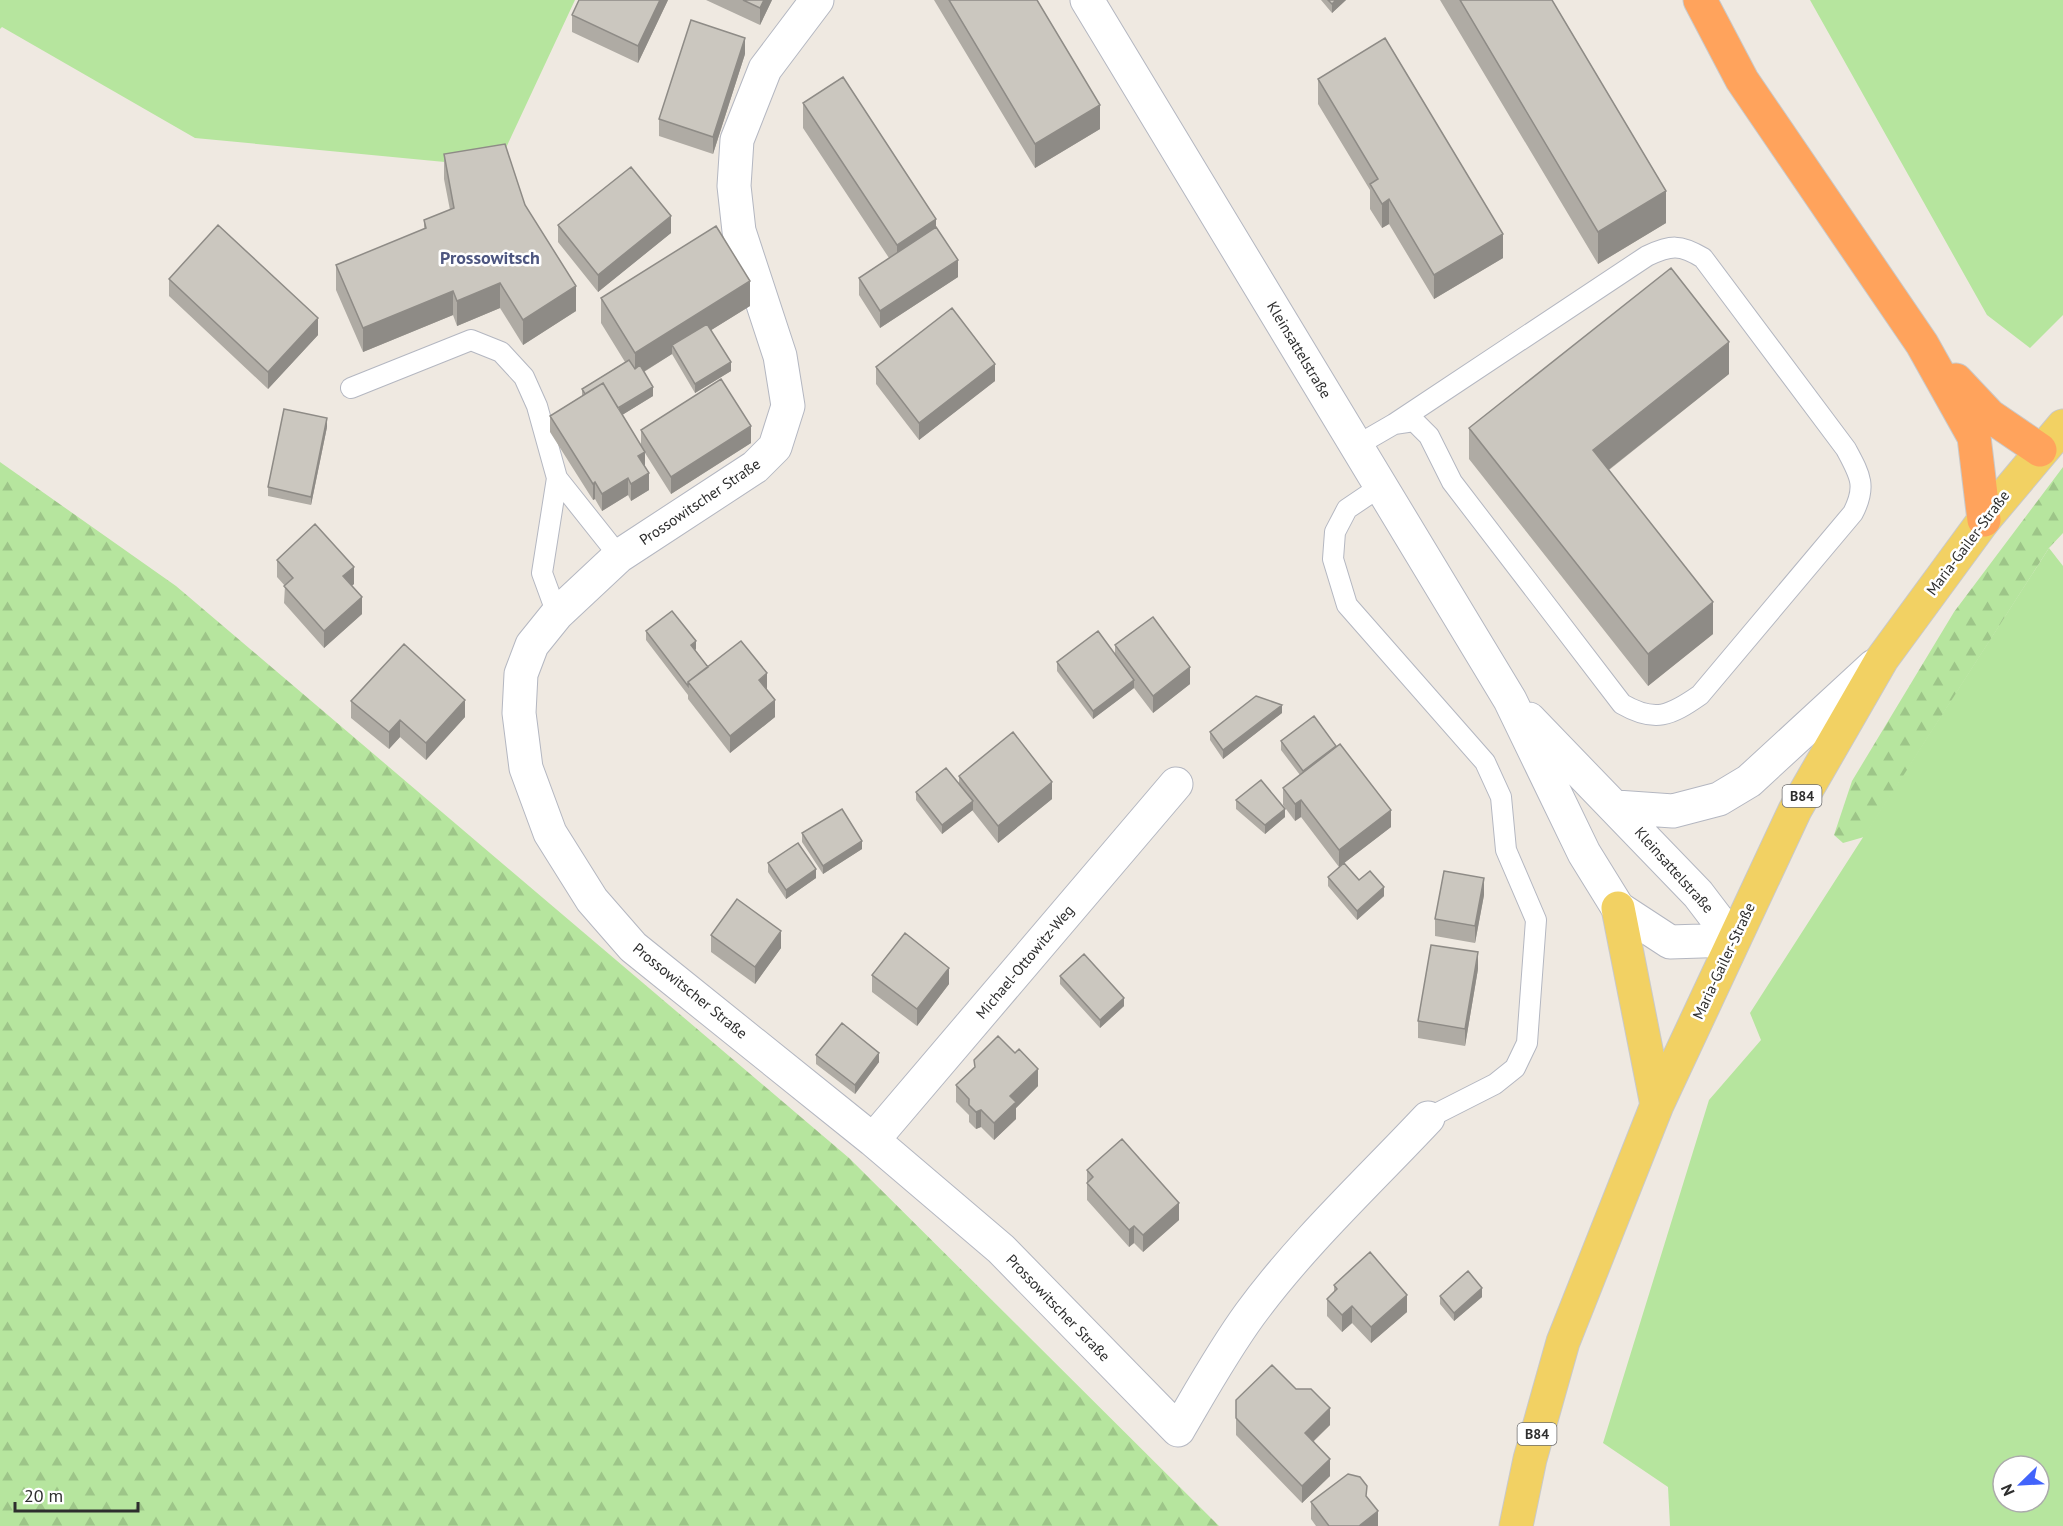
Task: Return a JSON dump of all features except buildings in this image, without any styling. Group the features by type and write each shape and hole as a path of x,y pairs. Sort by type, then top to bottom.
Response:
{"highway":[{"path":"1700,0 1742,80 1922,344 1974,437 1984,520"},
{"path":"1922,344 1990,416 2040,450"}],"main road":[{"name":"B84","path":"2040,450 2063,426"},
{"name":"Maria-Gailer-Straße","path":"1516,1526 1530,1460 1563,1342 1657,1105 1795,810 1882,659 1984,520 2040,450"},
{"path":"1618,909 1657,1105"}],"street":[{"name":"Prossowitscher Straße","path":"817,0 765,69 737,140 734,186 739,231 780,356 788,406 775,447 755,467 619,556 557,614 532,645 521,674 519,713 526,768 550,832 592,900 633,947 873,1140 1001,1249 1178,1430 1217,1363 1251,1313 1304,1248 1428,1118"},
{"name":"Kleinsattelstraße","path":"1087,0 1510,700 1584,853 1618,909 1670,942 1733,940"},
{"path":"1616,807 1672,811 1719,799 1749,781 1882,659"},
{"name":"Kleinsattelstraße","path":"1510,700 1698,894 1733,940"},
{"name":"Michael-Ottowitz-Weg","path":"873,1140 1176,784"}],"lane":[{"path":"1356,446 1394,424 1647,256 1667,247 1686,248 1703,258 1846,449 1858,471 1862,496 1853,513 1700,695 1680,709 1659,716 1639,714 1622,704 1452,482 1429,436 1414,421 1394,424"},
{"path":"351,388 471,340 501,352 524,377 537,406 557,478 619,556"},
{"path":"557,478 543,573 557,614"},
{"path":"1381,486 1347,508 1335,532 1333,559 1347,605 1485,762 1501,797 1506,850 1536,920 1527,1043 1515,1068 1495,1084 1428,1118"}],"green space":[{"path":"0,0 575,0 497,167 195,138 2,27 0,29"},
{"path":"1810,0 2063,0 2063,315 2030,348 1987,315"},
{"path":"0,462 176,586 849,1158 1219,1526 0,1526"},
{"path":"2063,467 2063,533 2049,548 1864,837 1843,843 1834,835 1852,781 1954,612"},
{"path":"2049,548 2063,566 2063,1526 1670,1526 1668,1487 1603,1443 1709,1100 1761,1040 1750,1013"}],"district":[{"name":"Prossowitsch","path":"490,258"}]}
